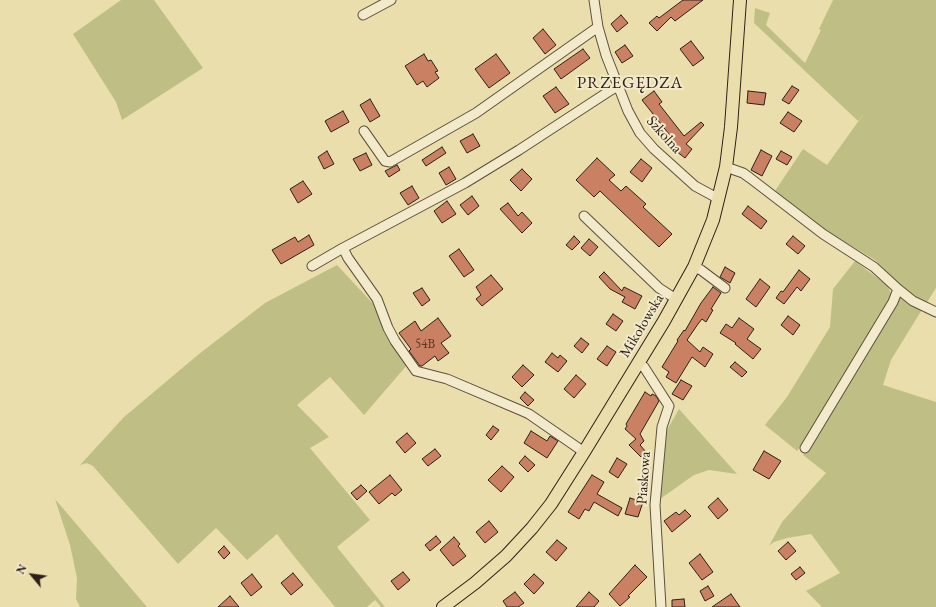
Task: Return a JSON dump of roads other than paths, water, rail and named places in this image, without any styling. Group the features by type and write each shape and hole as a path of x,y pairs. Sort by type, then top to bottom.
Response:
{"main road":[{"name":"Mikołowska","path":"443,607 495,565 529,532 551,504 638,363 694,267 710,229 719,199 726,167 731,127 740,0"}],"street":[{"path":"363,16 391,0"},
{"name":"Szkolna","path":"594,0 598,27 606,55 632,120 645,140 695,186 719,199"},
{"path":"364,131 378,153 385,161 390,162 476,113 598,27"},
{"path":"312,266 465,183 618,86"},
{"path":"726,167 742,173 750,178 823,234 874,267 913,301 936,312"},
{"path":"584,216 659,288 676,299"},
{"path":"343,248 348,258 377,299 388,328 395,341 416,371 447,379 529,414 584,452"},
{"path":"694,267 701,270 725,288"},
{"path":"805,448 893,302 898,289"},
{"name":"Piaskowa","path":"638,363 644,367 669,406 662,427 655,505 661,607"}],"district":[{"name":"PRZEGĘDZA","path":"630,83"}]}
